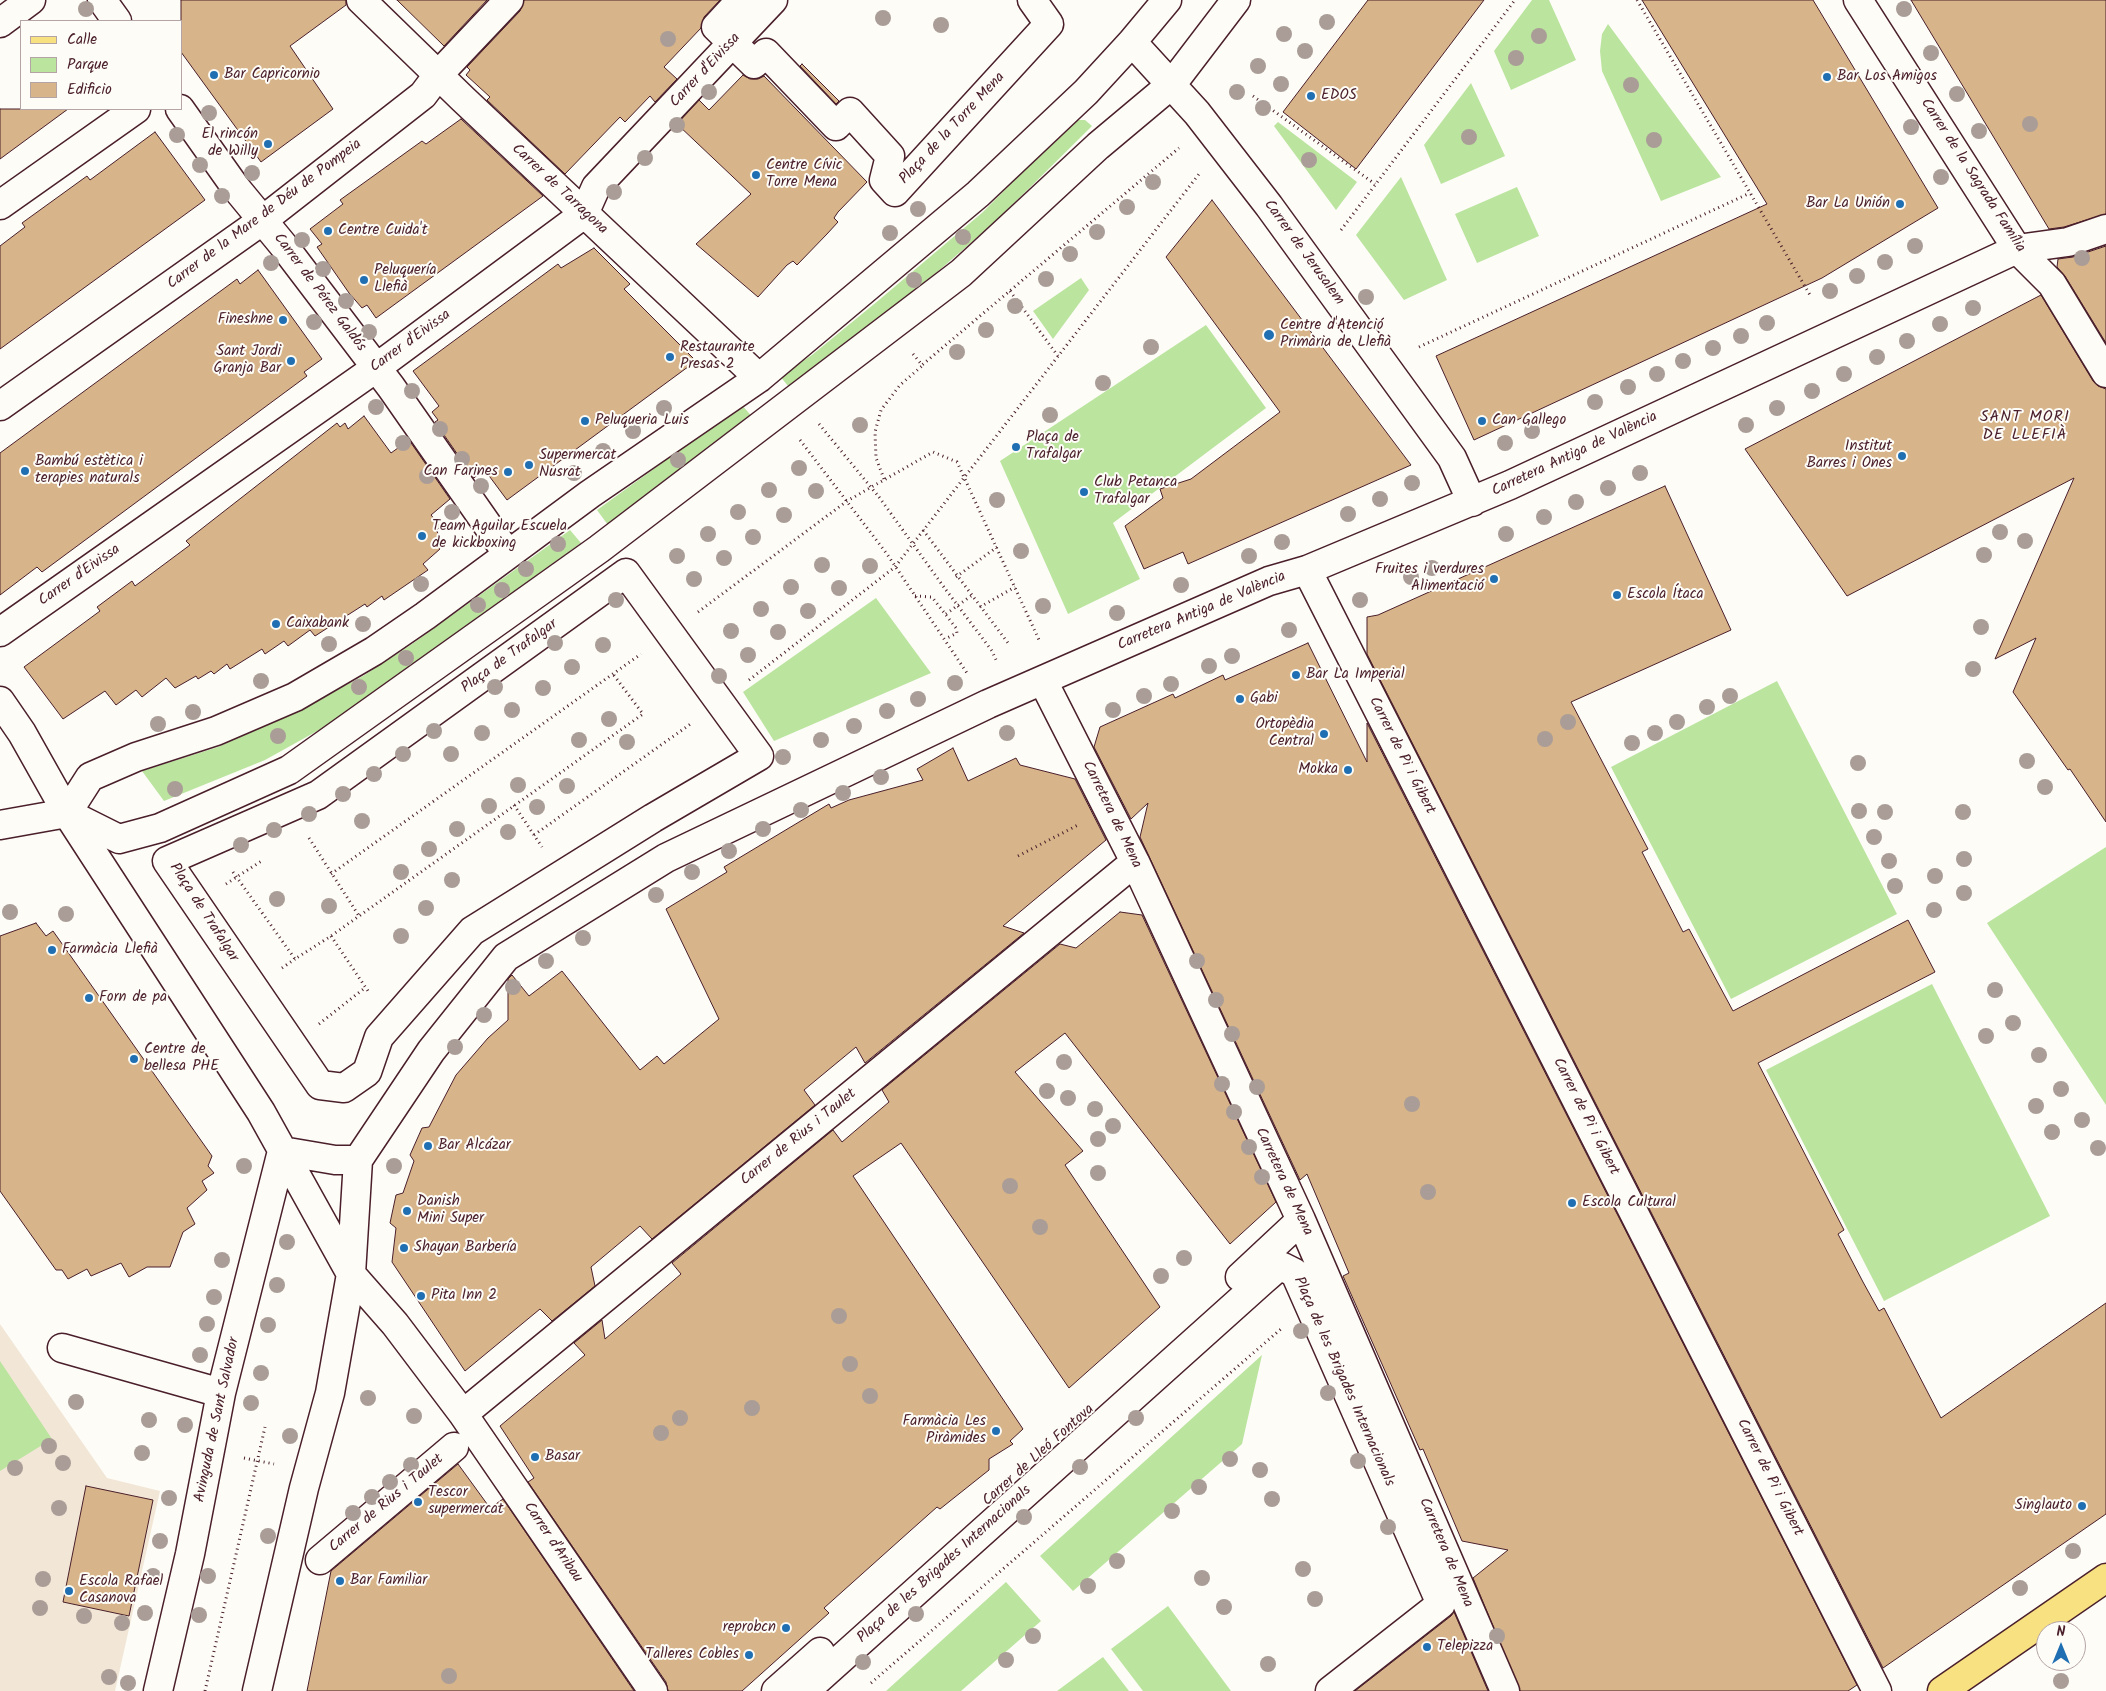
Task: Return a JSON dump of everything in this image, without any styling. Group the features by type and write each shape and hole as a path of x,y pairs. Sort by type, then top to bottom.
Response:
{"main road":[{"path":"1942,1691 2106,1578"}],"street":[{"path":"0,24 31,0"},
{"path":"102,0 116,20"},
{"name":"Carrer de Tarragona","path":"362,0 438,75 759,378"},
{"name":"Carrer de la Mare de Déu de Pompeia","path":"0,406 263,220 423,95 438,75 508,0"},
{"name":"Plaça de la Torre Mena","path":"742,0 716,27 754,64 766,53 836,126 850,112 890,156 884,180 895,192 1050,24 1032,0"},
{"name":"Carrer d'Eivissa","path":"0,632 376,368 584,214 596,187 773,0"},
{"path":"0,825 67,813 119,839 160,828 289,770 599,549 961,273 1098,146 1172,84 1236,0"},
{"name":"Carrer de la Sagrada Família","path":"1858,0 2017,249 2052,284 2106,373"},
{"path":"67,813 90,777 136,757 216,730 295,697 374,651 418,621 507,554 759,378 978,194 1086,92 1132,42 1162,2"},
{"name":"Carrer de Jerusalem","path":"1132,42 1172,84 1269,206 1452,458 1472,502"},
{"path":"0,205 135,110"},
{"name":"Carrer de Pérez Galdós","path":"181,110 236,188 263,220 376,368 507,554"},
{"name":"Carretera Antiga de València","path":"1043,681 1269,581 1307,570 1472,502 2017,249 2068,242 2106,229"},
{"name":"Carrer de Pi i Gibert","path":"1307,570 1877,1691"},
{"name":"Plaça de Trafalgar","path":"626,572 759,756 653,818 472,931 379,1037 367,1072 344,1088 320,1085 167,861 212,841 318,795 626,572"},
{"path":"256,1691 304,1488 330,1393 351,1274 358,1160 431,1051 506,957 666,858 988,704 1043,681"},
{"name":"Carretera de Mena","path":"1043,681 1134,862 1301,1220 1505,1691"},
{"path":"0,701 22,733 67,813 224,1054 282,1151 351,1274"},
{"name":"Carrer de Rius i Taulet","path":"463,1414 1109,880 1134,862"},
{"path":"282,1151 336,1160 358,1160"},
{"name":"Avinguda de Sant Salvador","path":"158,1691 190,1554 221,1392 282,1151"},
{"name":"Carrer de Lleó Fontova","path":"776,1691 1301,1220"},
{"name":"Plaça de les Brigades Internacionals","path":"805,1691 1262,1281 1277,1268 1283,1266 1295,1273 1441,1604 1330,1691"},
{"name":"Carrer d'Aribau","path":"351,1274 395,1324 463,1414 653,1691"},
{"path":"62,1348 221,1392"},
{"name":"Carrer de Rius i Taulet","path":"320,1560 454,1447"}],"path":[{"path":"1340,230 1515,0"},
{"path":"1637,0 1810,295"},
{"path":"1253,96 1375,184"},
{"path":"884,479 876,458 875,432 881,410 900,385 1181,146"},
{"path":"895,567 1200,173"},
{"path":"1420,347 1750,193"},
{"path":"1010,290 1058,356"},
{"path":"910,350 922,366"},
{"path":"823,430 879,497 992,651 997,662"},
{"path":"803,444 895,567 967,673"},
{"path":"331,874 670,634 847,501 933,452 957,462 1040,642"},
{"path":"923,530 956,577 1008,643"},
{"path":"956,577 997,547"},
{"path":"980,607 1015,587"},
{"path":"915,596 932,597 956,628 957,633 945,639"},
{"path":"946,614 971,596"},
{"path":"285,967 643,714 613,674"},
{"path":"514,806 531,830"},
{"path":"534,835 554,821"},
{"path":"1018,856 1084,822"},
{"path":"306,833 359,916"},
{"path":"212,841 295,959"},
{"path":"331,936 358,976"},
{"path":"323,1021 366,987"},
{"path":"870,1684 1285,1326"},
{"path":"205,1691 265,1427"},
{"name":"Avinguda de Sant Salvador","path":"238,1457 280,1465"}],"shaded area":[{"name":"Escola Rafael Casanova","path":"0,1324 107,1478 160,1491 115,1691 0,1691"}],"green space":[{"path":"1532,0 1549,0 1576,60 1511,90 1494,51"},
{"path":"1608,24 1721,177 1661,201 1602,71 1600,51 1602,34"},
{"path":"1471,83 1505,156 1441,184 1424,145"},
{"path":"1074,120 1085,120 1092,126 994,223 851,346 792,391 780,376 812,355 983,212"},
{"path":"1278,122 1357,182 1336,210 1274,126"},
{"path":"1401,177 1447,280 1404,300 1356,235"},
{"path":"1517,187 1539,236 1477,263 1455,214"},
{"path":"1081,278 1089,290 1053,339 1033,311"},
{"name":"Club Petanca Trafalgar","path":"1206,325 1266,408 1113,523 1140,579 1068,614 1000,461"},
{"path":"742,405 754,419 608,525 597,510"},
{"path":"570,530 581,543 337,720 265,760 164,801 142,771 218,747 300,710 363,676 412,644"},
{"path":"876,598 931,673 774,741 743,692"},
{"path":"1777,681 1897,914 1731,999 1611,767"},
{"path":"2106,847 2106,1105 1987,923"},
{"path":"1932,984 2050,1216 1884,1301 1766,1070"},
{"path":"1262,1355 1242,1444 1073,1591 1040,1556"},
{"path":"0,1361 52,1439 0,1471"},
{"path":"1006,1582 1041,1621 961,1691 886,1691"},
{"path":"1168,1606 1231,1691 1143,1691 1111,1649"},
{"path":"1103,1657 1129,1691 1057,1691"}],"building":[{"path":"181,0 346,0 346,5 290,46 333,109 261,162 182,53"},
{"path":"397,0 487,0 444,46"},
{"path":"524,0 720,0 704,17 701,28 664,67 677,79 655,102 650,96 625,122 620,117 565,174 487,100 490,97 466,75 470,70 467,67 520,11"},
{"path":"1368,0 1484,0 1356,169 1283,112"},
{"path":"1642,0 1813,0 1938,208 1822,278 1474,440 1436,356 1767,204"},
{"path":"1911,0 2106,0 2106,214 2064,227 2049,229"},
{"path":"802,64 839,101 836,104 800,66"},
{"path":"743,75 750,79 758,79 764,76 867,182 838,212 834,218 838,222 827,234 797,265 793,261 787,265 758,297 696,244 751,194 677,124 699,100 709,110"},
{"path":"0,109 67,110 0,159"},
{"path":"461,119 543,196 376,318 367,305 362,308 349,293 317,247 322,244 310,229 343,204 340,200 422,141 426,144"},
{"path":"155,132 205,200 0,349 0,246 25,227 22,223 87,176 90,180"},
{"name":"Centre d'Atenció Primària de Llefià","path":"1212,200 1411,465 1188,564 1183,552 1144,569 1125,526 1163,498 1160,489 1191,479 1280,412 1166,257"},
{"path":"2106,246 2106,343 2065,276 2057,267 2058,259 2073,257"},
{"path":"594,248 630,284 624,289 696,361 507,500 484,469 474,478 435,422 438,420 432,412 439,406 413,371 558,264 561,268"},
{"path":"258,270 322,359 304,372 307,376 42,572 37,567 0,595 0,453 237,279 240,284"},
{"path":"2041,295 2093,381 2098,386 2106,389 2106,822 2070,769 2068,770 2013,692 2036,638 1995,659 2074,478 1847,596 1745,449"},
{"path":"364,416 391,453 409,440 450,499 431,515 441,527 436,530 441,538 435,542 440,549 423,564 428,570 384,600 382,596 367,607 365,604 315,636 310,630 288,646 284,641 265,654 262,649 230,669 227,664 214,674 211,671 198,679 196,676 175,688 166,678 142,697 136,690 116,705 105,691 63,719 24,667 100,611 97,607 132,581 135,586 190,545 186,541 337,423 340,427 345,423 348,429"},
{"path":"1665,486 1731,630 1571,702 1648,849 1642,852 1683,932 1689,929 1733,1011 1908,920 1935,972 1758,1063 1844,1230 1838,1234 1863,1282 1879,1311 1884,1308 1941,1418 2106,1303 2106,1514 1883,1668 1367,654 1367,617 1378,615"},
{"path":"1308,643 1367,762 1367,723 1857,1685 1848,1691 1520,1691 1473,1578 1508,1550 1462,1541 1423,1449 1420,1450 1343,1276 1349,1273 1307,1174 1300,1180 1140,837 1148,803 1131,819 1094,747 1100,727 1173,694 1175,698 1223,675 1225,680"},
{"path":"953,748 968,781 1016,758 1020,765 1075,779 1106,840 1003,926 1024,933 865,1063 856,1047 804,1090 815,1105 652,1239 640,1226 591,1267 595,1286 552,1321 540,1309 465,1371 392,1262 396,1228 390,1223 396,1195 403,1193 414,1161 410,1155 422,1128 429,1127 456,1075 488,1038 508,1020 508,979 512,975 529,996 562,971 640,1070 657,1056 664,1064 719,1019 666,909 727,872 724,867 829,804 831,808 849,800 923,780 917,769"},
{"path":"1120,912 1142,915 1276,1202 1230,1244 1065,1033 1015,1072 1083,1151 1065,1165 1160,1307 1069,1388 901,1143 853,1176 1023,1429 1010,1441 1013,1444 989,1459 989,1470 940,1509 937,1507 910,1531 824,1608 829,1613 742,1691 668,1691 666,1682 528,1482 534,1478 500,1426 585,1355 574,1343 602,1320 605,1339 681,1274 672,1263 833,1130 842,1142 889,1102 882,1090 1060,944 1076,948"},
{"path":"36,923 46,936 53,931 212,1156 208,1166 214,1173 202,1181 207,1190 187,1208 195,1224 183,1232 170,1267 147,1267 129,1277 121,1263 91,1276 87,1269 68,1279 62,1270 56,1270 0,1191 0,936"},
{"path":"458,1464 490,1508 503,1499 634,1691 307,1691 331,1571"},
{"path":"86,1486 153,1500 129,1616 63,1602"},
{"path":"1454,1612 1488,1691 1355,1691 1451,1616"}],"place":[{"name":"Bar Capricornio","path":"214,75"},
{"name":"Bar Los Amigos","path":"1827,77"},
{"name":"EDOS","path":"1311,96"},
{"name":"El rincón de Willy","path":"268,144"},
{"name":"Centre Cívic Torre Mena","path":"756,175"},
{"name":"Bar La Unión","path":"1900,204"},
{"name":"Centre Cuida't","path":"328,231"},
{"name":"Peluquería Llefià","path":"364,280"},
{"name":"Fineshne","path":"283,320"},
{"name":"Centre d'Atenció Primària de Llefià","path":"1269,335"},
{"name":"Restaurante Presas 2","path":"670,357"},
{"name":"Sant Jordi Granja Bar","path":"291,361"},
{"name":"Peluqueria Luis","path":"585,421"},
{"name":"Can Gallego","path":"1482,421"},
{"name":"Plaça de Trafalgar","path":"1016,447"},
{"name":"Institut Barres i Ones","path":"1902,456"},
{"name":"Supermercat Nusrat","path":"529,465"},
{"name":"Bambú estètica i terapies naturals","path":"25,471"},
{"name":"Can Farines","path":"508,472"},
{"name":"Club Petanca Trafalgar","path":"1084,492"},
{"name":"Team Aguilar Escuela de kickboxing","path":"422,536"},
{"name":"Fruites i verdures Alimentació","path":"1494,579"},
{"name":"Escola Ítaca","path":"1617,595"},
{"name":"Caixabank","path":"276,624"},
{"name":"Bar La Imperial","path":"1296,675"},
{"name":"Gabi","path":"1240,699"},
{"name":"Ortopèdia Central","path":"1324,734"},
{"name":"Mokka","path":"1348,770"},
{"name":"Farmàcia Llefià","path":"52,950"},
{"name":"Forn de pa","path":"89,998"},
{"name":"Centre de bellesa PHE","path":"134,1059"},
{"name":"Bar Alcázar","path":"428,1146"},
{"name":"Escola Cultural","path":"1572,1203"},
{"name":"Danish Mini Super","path":"407,1211"},
{"name":"Shayan Barbería","path":"404,1248"},
{"name":"Pita Inn 2","path":"421,1296"},
{"name":"Farmàcia Les Piràmides","path":"996,1431"},
{"name":"Basar","path":"535,1457"},
{"name":"Tescor supermercat","path":"418,1502"},
{"name":"Singlauto","path":"2082,1506"},
{"name":"Bar Familiar","path":"340,1581"},
{"name":"Escola Rafael Casanova","path":"69,1591"},
{"name":"reprobcn","path":"786,1628"},
{"name":"Telepizza","path":"1427,1647"},
{"name":"Talleres Cobles","path":"749,1655"}],"district":[{"name":"SANT MORI DE LLEFIÀ","path":"2025,427"}]}
